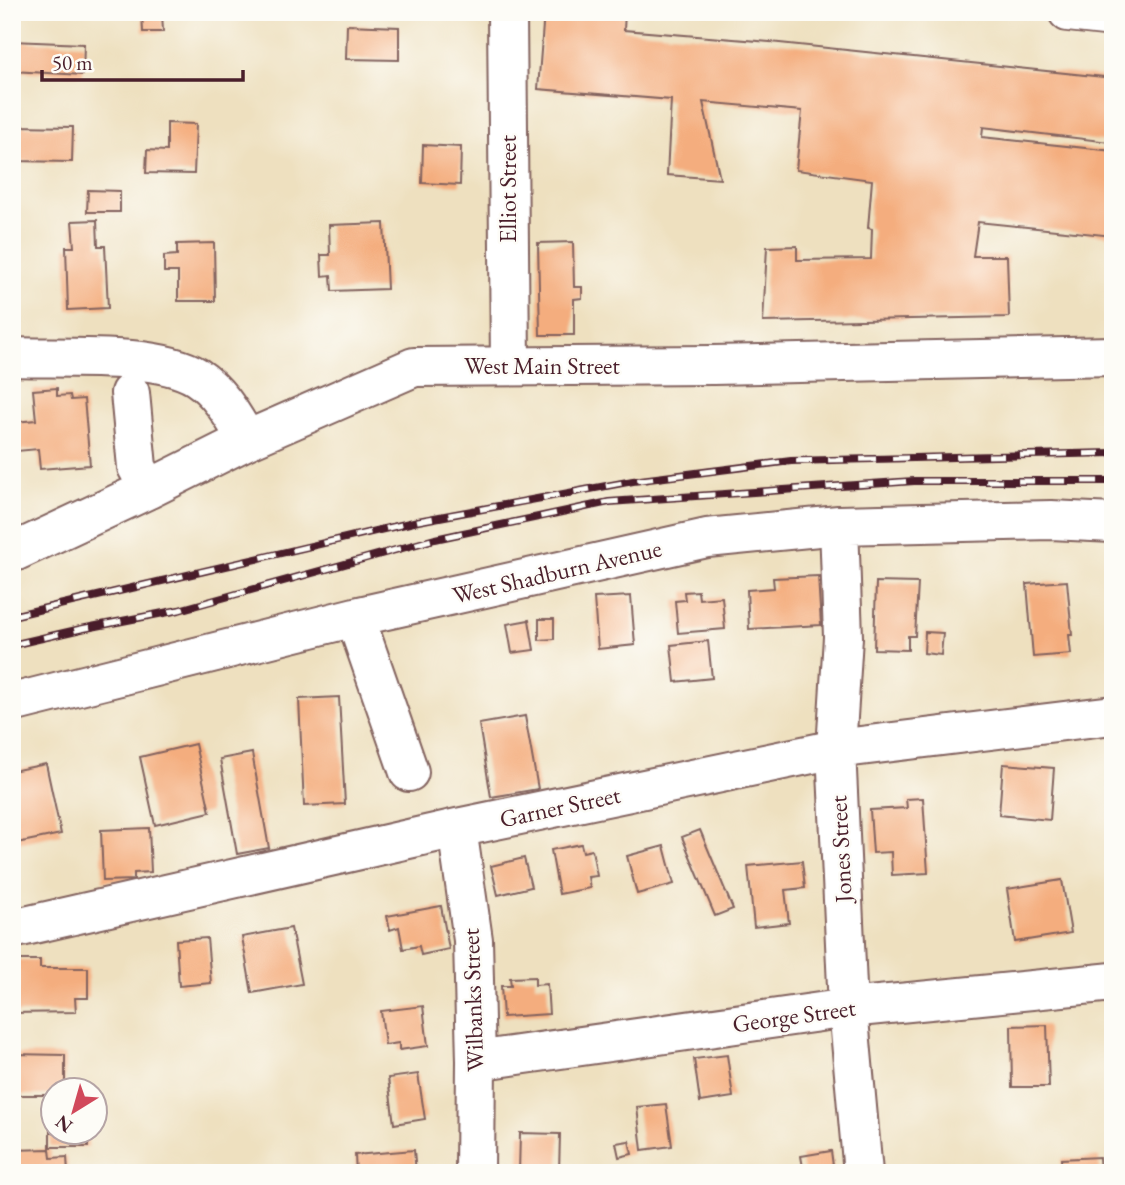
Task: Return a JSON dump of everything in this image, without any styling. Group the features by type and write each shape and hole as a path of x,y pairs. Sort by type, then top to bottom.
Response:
{"street":[{"name":"Elliot Street","path":"507,12 510,366"},
{"path":"1068,12 1113,17"},
{"name":"West Main Street","path":"12,553 247,440 414,367 713,365 1113,356"},
{"path":"12,357 145,361 172,365 198,378 222,400 247,440"},
{"path":"130,393 137,467 149,489"},
{"name":"West Shadburn Avenue","path":"12,703 355,617 707,538 839,525 1051,520 1113,523"},
{"name":"Jones Street","path":"839,525 844,637 836,749 848,1008 863,1173"},
{"path":"355,617 409,772"},
{"name":"Garner Street","path":"12,929 457,828 836,749 1113,715"},
{"name":"Wilbanks Street","path":"457,828 473,940 475,1173"},
{"name":"George Street","path":"476,1061 848,1008 1113,982"}],"building":[{"path":"142,12 162,12 163,32 143,32"},
{"path":"544,12 625,12 624,30 770,42 1113,78 1109,142 983,127 982,137 1113,151 1113,236 978,222 973,256 1007,256 1009,317 763,322 767,247 797,246 797,260 871,259 872,229 868,228 872,180 796,170 802,111 703,102 720,179 667,175 671,100 538,89"},
{"path":"347,25 399,27 399,60 346,59"},
{"path":"12,41 84,44 83,75 12,71"},
{"path":"167,123 196,124 194,174 146,173 147,150 167,151"},
{"path":"15,126 73,127 72,162 14,161"},
{"path":"423,145 461,147 460,185 422,183"},
{"path":"88,190 120,191 120,212 87,212"},
{"path":"97,220 98,246 105,246 108,308 68,310 66,247 74,247 72,221"},
{"path":"384,223 387,289 332,291 331,275 322,276 321,255 330,255 329,225"},
{"path":"573,242 574,287 582,287 582,298 574,299 574,335 540,335 538,243"},
{"path":"214,243 215,301 178,301 178,272 164,272 164,256 177,255 177,244"},
{"path":"57,388 57,396 70,395 71,400 84,399 90,465 40,469 38,449 17,451 14,422 36,420 33,390"},
{"path":"818,576 821,625 749,629 747,590 774,588 773,578"},
{"path":"1067,581 1071,654 1033,657 1027,584"},
{"path":"876,582 918,583 915,636 908,636 908,650 874,649"},
{"path":"698,591 699,599 722,597 725,629 678,633 675,601 685,600 684,592"},
{"path":"631,596 635,645 598,649 594,598"},
{"path":"539,619 554,619 554,639 539,640"},
{"path":"529,620 534,650 512,653 507,624"},
{"path":"925,632 943,633 941,655 924,653"},
{"path":"708,641 712,678 675,682 671,645"},
{"path":"339,697 345,804 304,806 299,699"},
{"path":"525,716 538,789 491,797 479,724"},
{"path":"195,744 210,812 155,825 140,757"},
{"path":"252,753 269,848 237,854 220,759"},
{"path":"46,764 61,834 12,844 12,771"},
{"path":"1003,764 1054,768 1050,820 999,815"},
{"path":"923,798 928,873 892,875 891,852 873,853 870,810 907,808 906,799"},
{"path":"149,828 151,872 134,873 134,880 103,881 101,830"},
{"path":"700,830 733,909 715,916 682,837"},
{"path":"581,844 583,852 592,850 597,876 588,877 590,888 559,894 551,850"},
{"path":"664,846 674,884 637,894 627,856"},
{"path":"524,858 531,887 498,895 491,866"},
{"path":"802,861 805,888 785,890 789,923 754,927 748,866"},
{"path":"1062,880 1071,933 1015,942 1007,889"},
{"path":"441,906 449,949 421,955 419,946 403,949 399,927 390,930 387,916"},
{"path":"291,928 302,984 252,993 242,937"},
{"path":"207,938 211,983 179,986 176,940"},
{"path":"12,960 40,960 40,968 88,968 88,998 75,998 76,1012 12,1013"},
{"path":"535,977 535,985 547,984 549,1014 503,1017 501,986 511,986 510,978"},
{"path":"423,1006 428,1046 399,1050 399,1043 385,1045 381,1011"},
{"path":"1047,1025 1049,1087 1012,1087 1011,1026"},
{"path":"12,1054 65,1055 65,1076 38,1076 38,1095 12,1095"},
{"path":"727,1055 733,1097 700,1102 694,1059"},
{"path":"418,1074 425,1119 394,1124 388,1078"},
{"path":"666,1104 672,1146 642,1150 637,1107"},
{"path":"520,1133 560,1134 559,1173 519,1173"},
{"path":"629,1141 632,1154 619,1157 616,1143"},
{"path":"50,1146 88,1146 88,1147"},
{"path":"50,1149 51,1158 67,1157 68,1173 12,1173 12,1150"},
{"path":"414,1150 416,1173 356,1173 355,1155"},
{"path":"831,1151 834,1173 804,1173 801,1156"},
{"path":"1099,1157 1100,1173 1062,1173 1061,1159"}],"railway":[{"path":"12,616 418,521 633,481 791,461 1113,453"},
{"path":"12,645 179,610 435,539 609,502 914,481 1113,481"}]}
